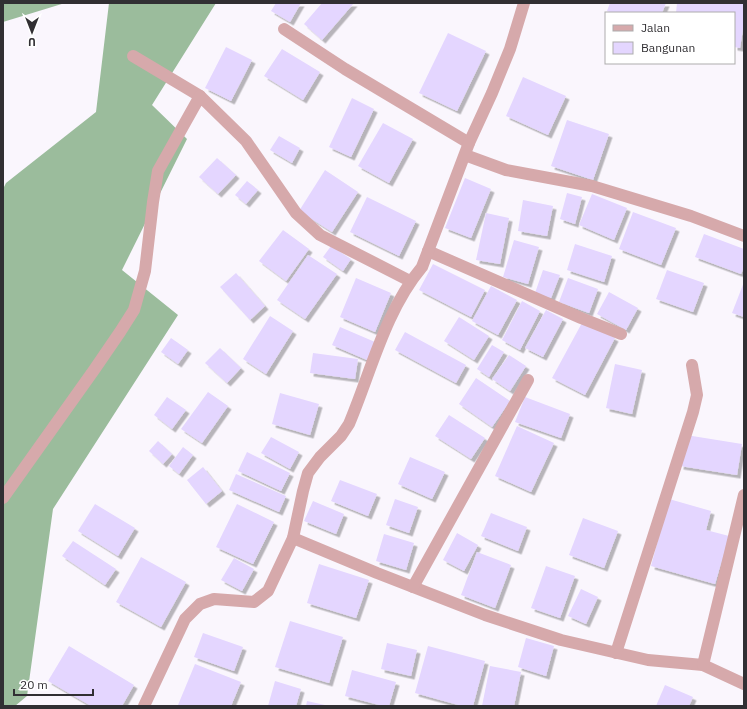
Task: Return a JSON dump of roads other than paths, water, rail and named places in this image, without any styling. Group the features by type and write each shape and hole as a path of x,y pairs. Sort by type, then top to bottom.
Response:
{"street":[{"path":"144,706 185,619 200,604 214,599 254,602 268,591 294,538 308,473 320,457 341,436 349,424 383,334 410,281 422,267 469,143 510,49 524,3"},
{"path":"284,29 345,69 469,143"},
{"path":"133,56 200,96 246,141 296,213 320,234 410,281"},
{"path":"3,498 116,339 134,310 145,270 158,171 200,96"},
{"path":"465,155 506,170 592,186 691,216 744,236"},
{"path":"428,251 621,334"},
{"path":"616,653 693,412 697,395 692,364"},
{"path":"413,587 528,380"},
{"path":"703,665 744,494"},
{"path":"294,538 485,615 561,640 648,660 703,665 744,684"}]}
